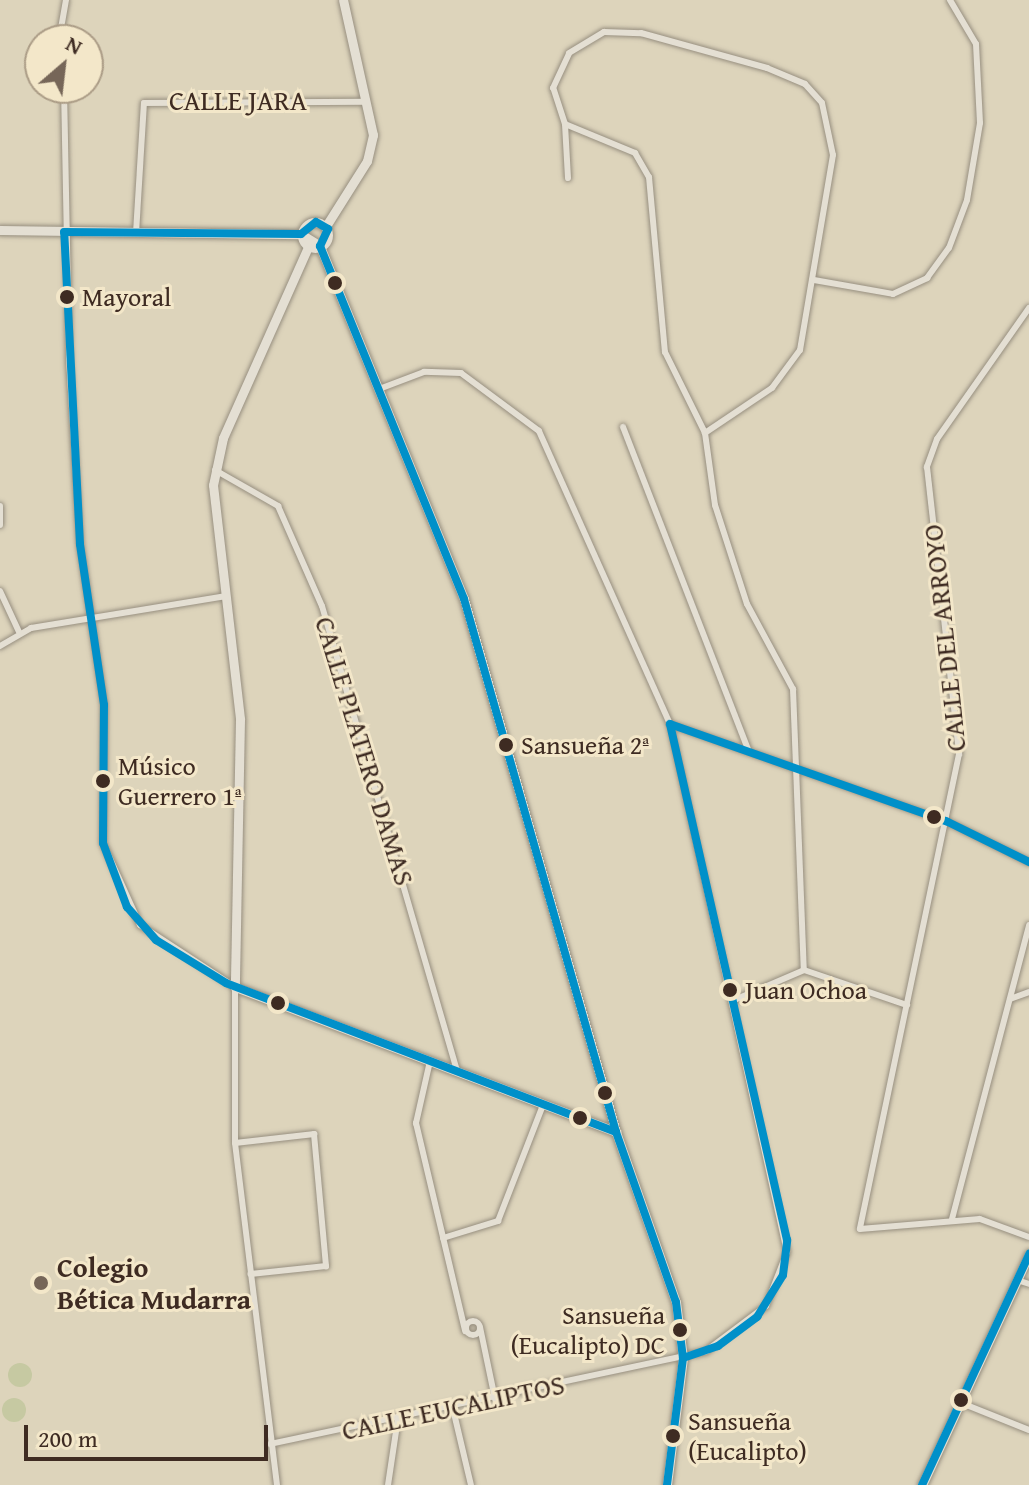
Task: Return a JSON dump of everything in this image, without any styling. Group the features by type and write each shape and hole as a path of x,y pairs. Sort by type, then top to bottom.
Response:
{"street":[{"path":"62,24 66,0"},
{"path":"343,0 367,102 371,149 326,226 320,246 464,599 616,1132 676,1302 683,1358 667,1485"},
{"path":"814,280 893,294 927,278 949,248 980,123 976,44 950,0"},
{"path":"568,178 565,124 554,102 557,74 580,43 604,32 641,33 805,84 822,103 833,137 814,280 792,363 772,388 705,433"},
{"name":"CALLE JARA","path":"136,233 144,103 367,102"},
{"path":"64,104 64,232 90,618 104,705 103,843 116,885 156,940 235,987 616,1132"},
{"path":"565,124 624,146 644,164 665,352 705,433 728,552 791,681 804,970"},
{"path":"301,234 310,222 326,226"},
{"path":"0,230 301,234 320,246"},
{"path":"277,1485 235,1143 240,719 215,470 311,242"},
{"name":"CALLE DEL ARROYO","path":"952,1219 860,1229 946,821 959,745 927,467 937,439 1029,308"},
{"name":"CALLE EUCALIPTOS","path":"270,1444 453,1409 683,1358 718,1346 757,1317 785,1264 785,1224 670,724 534,424 461,373 424,372 379,389"},
{"path":"623,427 748,750"},
{"name":"CALLE PLATERO DAMAS","path":"215,470 278,506 322,606 457,1072"},
{"path":"0,506 0,525"},
{"path":"0,591 19,632"},
{"path":"0,646 19,632 226,596"},
{"path":"670,724 946,821 1029,862"},
{"path":"1029,925 952,1219 993,1220 1029,1237"},
{"path":"732,1001 804,970 907,1005"},
{"path":"1009,999 1029,992"},
{"path":"430,1061 416,1123 465,1331 471,1321 480,1327 495,1399"},
{"path":"443,1238 498,1221 543,1105"},
{"path":"235,1143 314,1134 326,1266 250,1274"},
{"path":"922,1485 1029,1254"},
{"path":"1017,1280 1029,1284"},
{"path":"959,1402 1029,1430"},
{"path":"453,1409 471,1485"},
{"path":"388,1485 398,1418"}],"green space":[{"path":"20,1363 29,1366 32,1375 29,1384 20,1387 11,1384 8,1375 11,1366"},
{"path":"14,1398 25,1405 26,1410 19,1421 14,1422 3,1415 2,1410 9,1399"}],"transit line":[{"path":"316,222 328,229 320,246 464,599 616,1132 226,983 156,940 127,907 103,843 104,705 80,544 64,232 301,234 316,222"},
{"path":"683,1358 718,1346 757,1317 783,1275 787,1240 670,724 946,821 1029,862"},
{"path":"616,1132 676,1302 683,1358 667,1485"},
{"path":"922,1485 1029,1254"}],"place":[{"name":"Mayoral","path":"67,297"},
{"name":"Sansueña 2ª","path":"506,745"},
{"name":"Músico Guerrero 1ª","path":"103,781"},
{"name":"Juan Ochoa","path":"730,990"},
{"name":"Colegio Bética Mudarra","path":"41,1283"},
{"name":"Sansueña (Eucalipto) DC","path":"680,1330"},
{"name":"Sansueña (Eucalipto)","path":"673,1436"}]}
